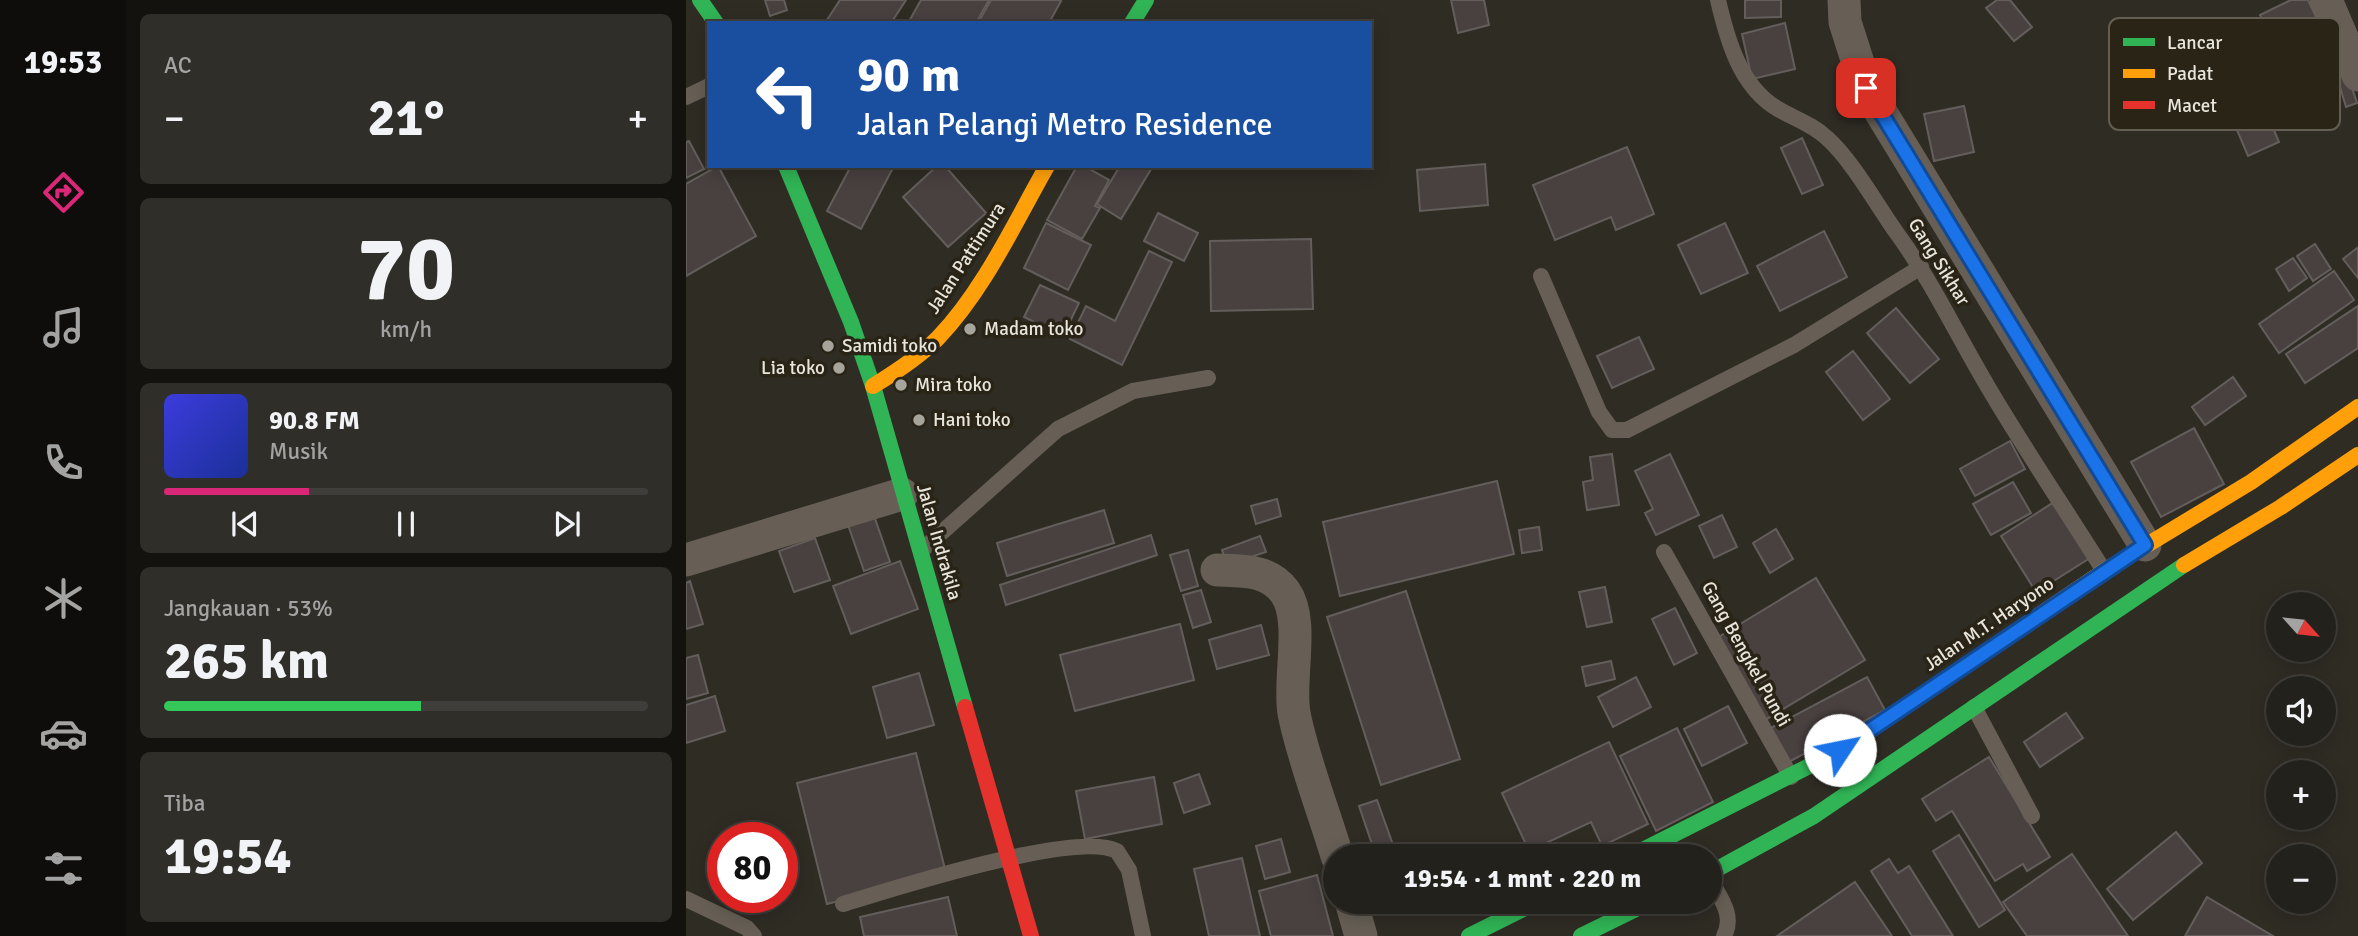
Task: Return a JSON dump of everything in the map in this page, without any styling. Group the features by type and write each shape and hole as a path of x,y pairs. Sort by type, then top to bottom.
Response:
{"main road":[{"path":"700,0 715,21"},
{"path":"1133,21 1146,0"},
{"name":"Jalan Indrakila","path":"787,168 851,322 873,386 1031,936"},
{"name":"Jalan Pattimura","path":"873,386 926,348 944,331 968,298 1046,168"},
{"name":"Jalan M.T. Haryono","path":"1655,844 1840,750 2104,571 2205,512 2358,407"},
{"path":"1722,866 1814,816 2167,575 2281,507 2358,455"},
{"path":"1469,936 1513,914"},
{"path":"1581,936 1626,914"}],"street":[{"path":"1844,0 1845,22 1866,88 2145,545"},
{"path":"2326,0 2334,18"},
{"path":"2340,33 2358,75"},
{"path":"686,561 902,494"},
{"path":"1217,570 1250,571 1269,576 1285,592 1293,608 1294,712 1333,844"},
{"path":"1355,914 1361,936"}],"lane":[{"name":"Gang Sikhar","path":"1718,0 1726,36 1739,65 1761,95 1777,108 1805,120 1829,140 1921,267 2031,460 2104,571"},
{"path":"686,97 707,87"},
{"path":"1541,276 1599,412 1612,429 1627,430 1794,345 1921,267"},
{"path":"920,552 1058,429 1133,391 1208,378"},
{"name":"Gang Bengkel Pundi","path":"1664,552 1791,777"},
{"path":"1974,707 2032,816"},
{"path":"843,904 1007,857 1101,846 1117,850 1129,870 1143,936"},
{"path":"686,899 747,928 754,936"},
{"path":"1722,901 1728,912 1728,927 1724,936"}],"building":[{"path":"765,0 784,0 787,10 770,16"},
{"path":"840,0 906,0 892,21 826,21"},
{"path":"921,0 989,0 977,21 909,21"},
{"path":"991,0 1061,1 1050,21 979,21"},
{"path":"1451,0 1484,0 1489,25 1458,33"},
{"path":"1745,0 1781,0 1781,17 1745,18"},
{"path":"1997,0 2010,0 2032,27 2014,41 1986,8"},
{"path":"2291,0 2308,0 2316,18 2261,18 2260,15"},
{"path":"1785,23 1795,69 1752,79 1742,34"},
{"path":"2345,67 2357,103 2346,107 2340,87 2340,68"},
{"path":"1964,106 1974,152 1934,161 1924,114"},
{"path":"2237,130 2274,130 2279,142 2248,156"},
{"path":"1802,138 1823,185 1802,194 1781,148"},
{"path":"689,141 704,169 686,178 686,142"},
{"path":"1627,147 1654,214 1616,230 1611,217 1555,240 1533,185"},
{"path":"1485,164 1488,205 1420,211 1417,170"},
{"path":"719,168 756,236 686,276 686,184"},
{"path":"850,168 893,168 861,229 827,211"},
{"path":"935,168 947,168 986,213 948,247 903,197"},
{"path":"1076,168 1088,168 1109,180 1095,206 1100,208 1082,239 1047,220"},
{"path":"1119,168 1152,168 1121,219 1097,204"},
{"path":"1158,213 1198,233 1184,261 1144,241"},
{"path":"1046,223 1091,245 1068,290 1024,268"},
{"path":"1725,223 1748,273 1701,294 1678,245"},
{"path":"1824,231 1847,277 1780,311 1757,266"},
{"path":"1311,239 1313,309 1211,311 1210,241"},
{"path":"2315,244 2331,269 2313,281 2297,256"},
{"path":"2357,248 2358,250 2358,278 2343,259"},
{"path":"1149,251 1172,262 1122,365 1070,339 1086,306 1115,321"},
{"path":"2293,258 2307,278 2289,291 2276,269"},
{"path":"2334,271 2354,300 2279,353 2259,324"},
{"path":"1040,285 1079,303 1063,336 1024,317"},
{"path":"2358,306 2358,348 2305,383 2286,354"},
{"path":"1896,308 1939,359 1910,383 1867,333"},
{"path":"1639,337 1654,369 1612,388 1597,356"},
{"path":"1853,351 1890,399 1863,420 1826,372"},
{"path":"2233,377 2246,396 2205,425 2192,407"},
{"path":"2194,428 2224,484 2161,517 2131,462"},
{"path":"2010,441 2025,469 1975,496 1960,469"},
{"path":"1612,454 1619,505 1587,510 1583,482 1593,480 1590,457"},
{"path":"1670,454 1699,515 1656,535 1645,513 1653,509 1635,471"},
{"path":"1497,481 1514,554 1340,596 1323,522"},
{"path":"2013,482 2031,513 1991,535 1973,504"},
{"path":"1277,499 1281,516 1256,524 1251,506"},
{"path":"2054,502 2090,558 2036,592 2001,536"},
{"path":"871,507 890,562 864,571 845,516"},
{"path":"1104,510 1114,543 1007,576 997,543"},
{"path":"1722,515 1737,547 1714,558 1699,526"},
{"path":"1539,527 1542,550 1522,553 1519,530"},
{"path":"1776,529 1793,559 1770,573 1753,543"},
{"path":"1151,535 1157,555 1006,605 1000,585"},
{"path":"1260,536 1266,552 1227,565 1222,550"},
{"path":"815,538 830,580 794,592 779,551"},
{"path":"1188,550 1198,586 1181,591 1170,555"},
{"path":"900,561 918,609 851,634 833,586"},
{"path":"1816,578 1865,660 1765,720 1717,638"},
{"path":"690,581 703,624 686,629 686,583"},
{"path":"1605,587 1612,622 1587,627 1579,592"},
{"path":"1201,590 1211,622 1193,628 1183,595"},
{"path":"1406,591 1460,759 1381,785 1327,617"},
{"path":"1675,608 1697,653 1674,665 1652,619"},
{"path":"1180,624 1194,680 1075,711 1060,655"},
{"path":"1261,625 1269,655 1217,669 1209,640"},
{"path":"698,655 708,693 686,699 686,658"},
{"path":"1611,661 1615,679 1586,686 1582,667"},
{"path":"919,673 934,725 887,738 873,687"},
{"path":"1636,677 1651,707 1613,727 1598,697"},
{"path":"1867,677 1885,710 1789,762 1771,728"},
{"path":"715,696 725,731 686,743 686,705"},
{"path":"1728,706 1747,743 1702,766 1684,729"},
{"path":"2066,713 2083,738 2040,767 2024,742"},
{"path":"1677,728 1713,802 1656,831 1620,756"},
{"path":"1609,742 1648,824 1606,844 1601,844 1591,822 1544,844 1526,844 1502,793"},
{"path":"916,753 946,873 827,904 797,783"},
{"path":"1989,757 2050,857 2027,871 2023,864 1995,881 1952,811 1936,821 1922,799"},
{"path":"1199,774 1210,804 1184,813 1174,783"},
{"path":"1154,777 1162,824 1085,839 1076,791"},
{"path":"1377,800 1393,844 1372,844 1359,806"},
{"path":"2176,832 2202,863 2133,920 2107,889"},
{"path":"1959,835 2005,910 1979,927 1933,851"},
{"path":"1281,839 1290,872 1265,879 1256,846"},
{"path":"2072,854 2128,936 2027,936 2003,902"},
{"path":"1242,858 1260,936 1209,936 1194,869"},
{"path":"1889,859 1898,873 1909,866 1953,936 1912,936 1871,871"},
{"path":"1317,875 1323,898 1323,914 1327,914 1333,936 1271,936 1259,891"},
{"path":"1855,882 1892,936 1777,936"},
{"path":"948,897 957,936 864,936 860,917"},
{"path":"2207,897 2273,936 2185,936"}],"traffic: fast":[{"path":"700,0 715,21"},
{"path":"1133,21 1146,0"},
{"path":"787,168 851,322 873,386 965,707"},
{"path":"1722,866 1814,816 2184,565"},
{"path":"1655,844 1841,750 2035,618"},
{"path":"1469,936 1513,914"},
{"path":"1581,936 1626,914"}],"traffic: slow":[{"path":"873,386 923,352 955,319 984,278 1046,168"},
{"path":"2035,618 2104,571 2251,482 2358,407"},
{"path":"2184,565 2281,507 2358,455"}],"traffic: jam":[{"path":"965,707 1031,936"}],"place":[{"name":"Madam toko","path":"970,329"},
{"name":"Samidi toko","path":"828,346"},
{"name":"Lia toko","path":"839,368"},
{"name":"Mira toko","path":"901,385"},
{"name":"Hani toko","path":"919,420"}],"route":[{"path":"1840,750 2145,545 1866,88"}]}
